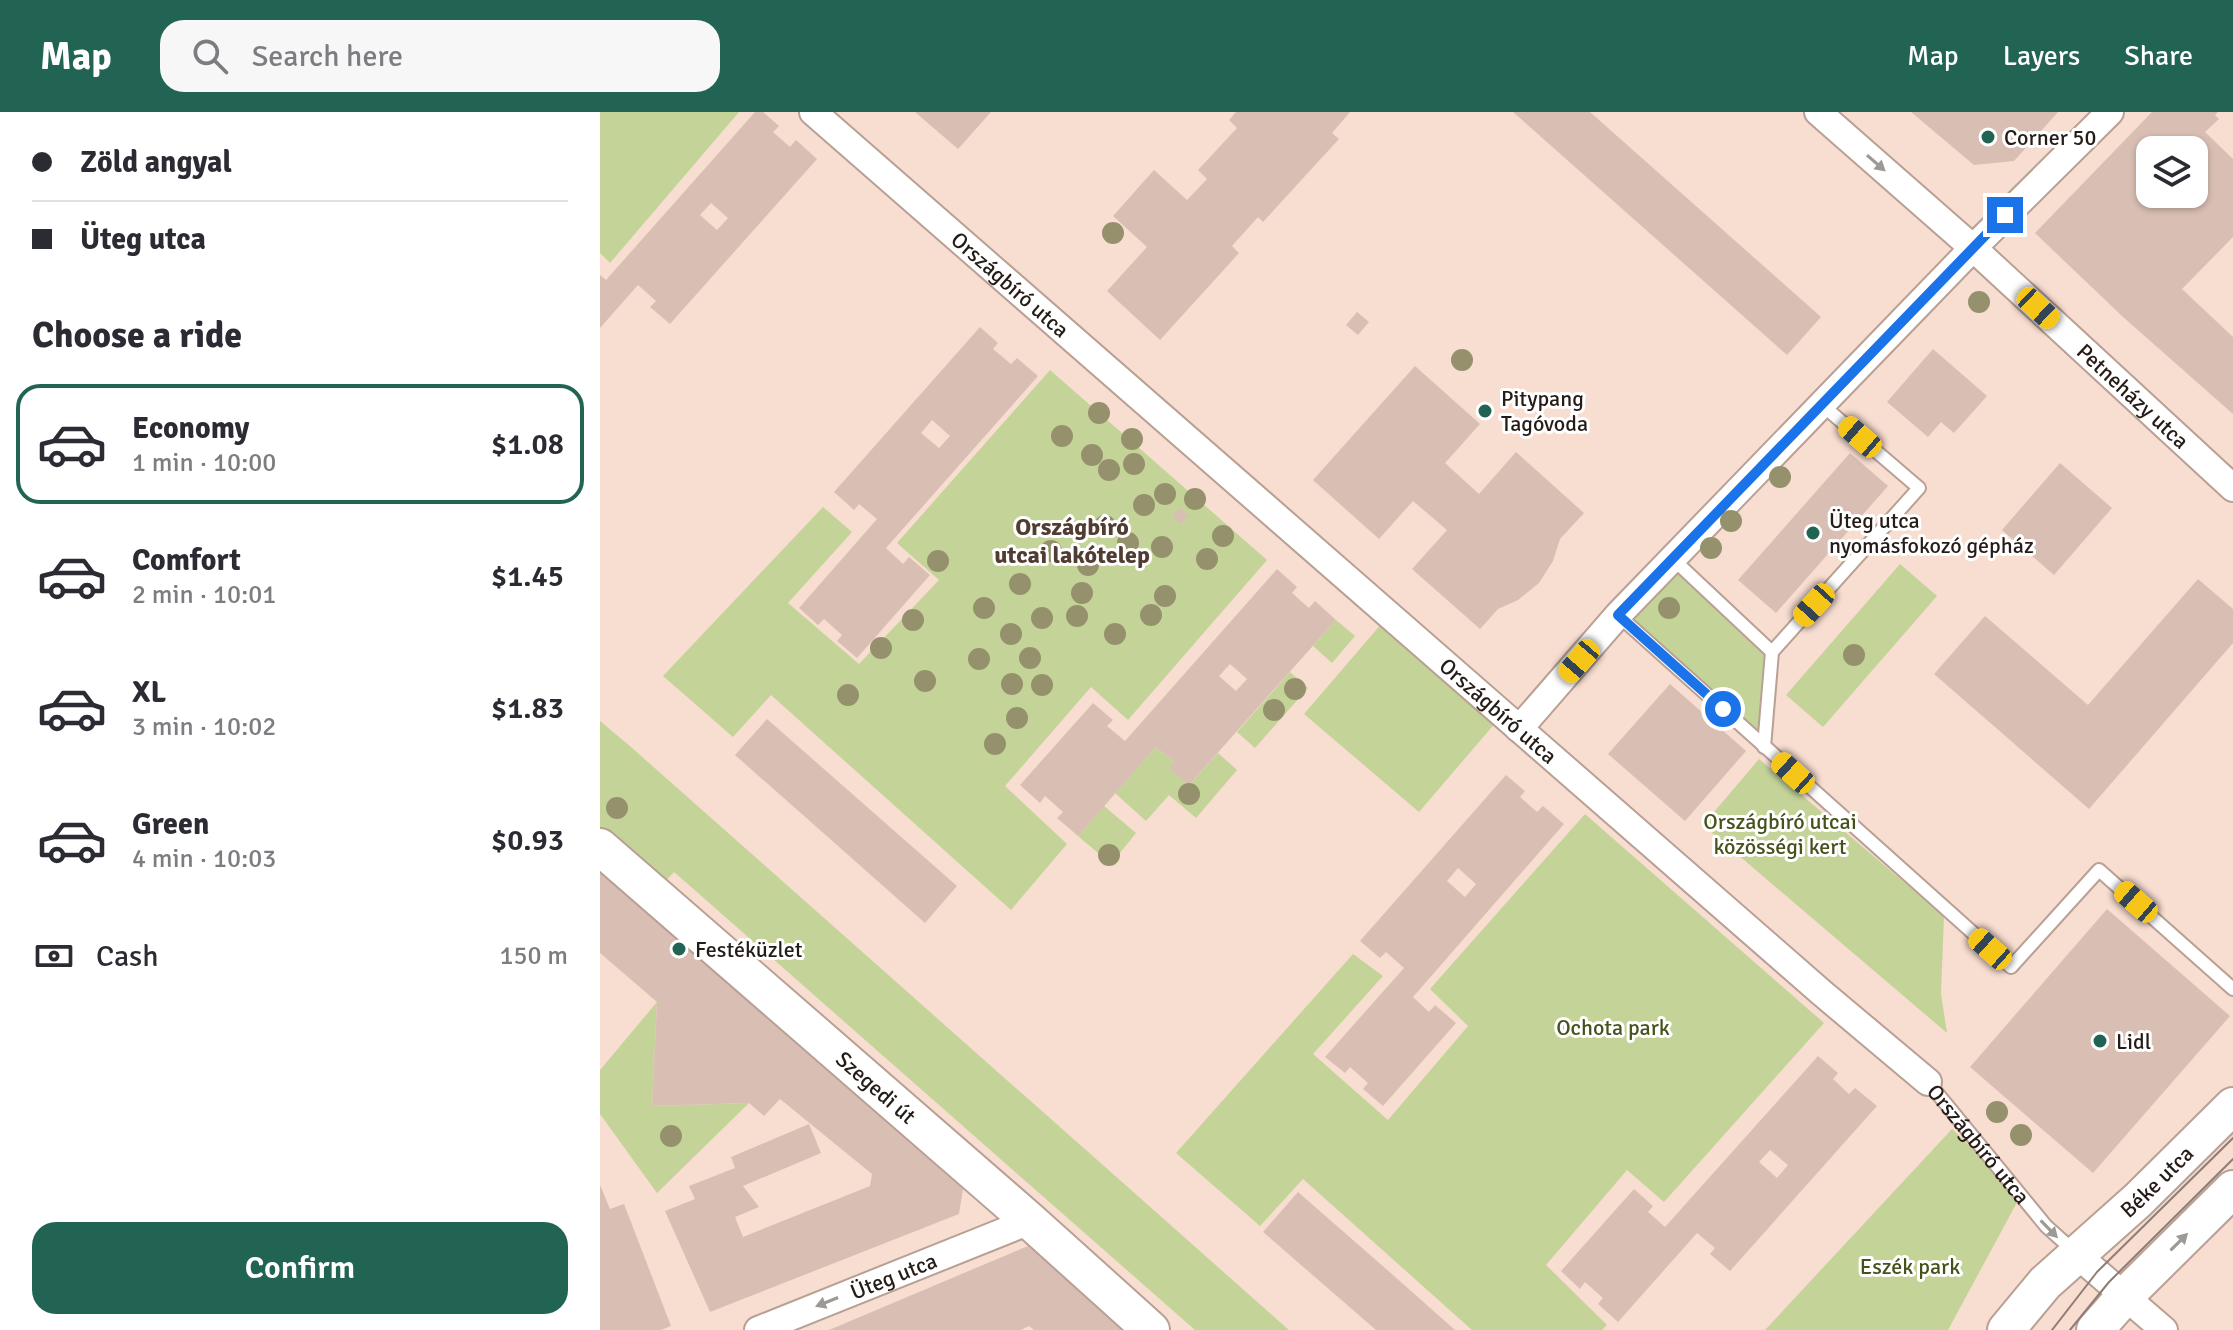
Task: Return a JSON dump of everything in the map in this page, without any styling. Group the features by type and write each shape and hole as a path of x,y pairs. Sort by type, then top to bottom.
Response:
{"street":[{"name":"Országbíró utca","path":"813,112 1928,1082"},
{"name":"Petneházy utca","path":"1818,112 1973,248 2233,488"},
{"path":"1519,729 1618,615 1973,248 2110,112"},
{"name":"Szegedi út","path":"600,847 1151,1330"},
{"name":"Béke utca","path":"2006,1330 2045,1283 2138,1200 2233,1106"},
{"path":"2095,1330 2233,1189"},
{"name":"Üteg utca","path":"758,1330 1030,1221"},
{"name":"Országbíró utca","path":"2076,1254 2164,1330"}],"lane":[{"path":"1764,747 1772,652 1919,488 1821,404"},
{"path":"1674,560 1772,652"},
{"path":"1618,615 2011,967 2099,870 2233,989"},
{"name":"Országbíró utca","path":"1928,1082 2046,1226 2076,1254"}],"green space":[{"path":"600,112 739,112 610,263 600,253"},
{"path":"1050,370 1267,560 1128,720 1091,687 1005,786 1067,844 1011,910 771,695 733,737 663,676 823,507 852,532 788,603 859,664 939,580 897,543"},
{"path":"1674,560 1772,652 1764,747 1618,615"},
{"path":"1900,564 1937,596 1823,727 1786,695"},
{"path":"1389,615 1503,714 1419,812 1304,714"},
{"path":"1336,620 1355,636 1332,663 1313,646"},
{"path":"1290,672 1308,688 1255,748 1237,732"},
{"path":"600,721 1289,1330 1195,1330 674,872 654,894 600,847"},
{"path":"1156,747 1174,762 1170,768 1189,785 1218,753 1237,770 1196,818 1169,795 1146,821 1115,793"},
{"name":"Országbíró utcai közösségi kert","path":"1759,759 1944,916 1941,994 1947,1033 1703,825"},
{"path":"1104,806 1136,833 1111,864 1078,836"},
{"name":"Ochota park","path":"1585,814 1824,1023 1664,1202 1627,1170 1546,1265 1607,1325 1602,1330 1472,1330 1303,1179 1260,1226 1176,1153 1353,954 1383,976 1313,1054 1388,1120 1468,1026 1430,989"},
{"path":"657,1002 652,1106 749,1103 657,1193 600,1114 600,1070"},
{"name":"Eszék park","path":"1952,1129 2021,1195 1948,1330 1765,1330"}],"building":[{"path":"755,112 763,112 779,126 773,132 790,147 796,140 817,159 670,324 650,307 656,301 638,285 600,328 600,275 606,280","holes":["711,203 728,218 717,230 700,215"]},
{"path":"915,112 991,112 958,149"},
{"path":"1236,112 1350,112 1332,133 1339,139 1263,222 1258,217 1232,246 1239,253 1160,340 1107,291 1147,247 1113,216 1154,170 1187,200 1207,179 1198,170 1237,128 1229,120"},
{"path":"1513,112 1590,112 1821,317 1787,355"},
{"name":"Corner 50","path":"1911,112 2058,112 2014,161 1974,165"},
{"path":"2152,112 2218,112 2215,115 2219,119 2205,132 2233,159 2233,237 2182,289 2233,337 2233,414 2122,316 2035,233"},
{"path":"1357,312 1369,322 1358,335 1346,325"},
{"path":"980,327 998,343 993,349 1011,364 1017,358 1038,376 886,548 903,564 909,557 930,575 857,658 837,641 842,635 824,619 818,625 799,608 877,519 859,504 854,510 834,492","holes":["932,420 950,436 939,448 921,433"]},
{"path":"1933,349 1987,396 1954,433 1941,422 1928,437 1887,402"},
{"path":"1415,366 1480,424 1445,463 1479,494 1516,452 1584,513 1560,539 1553,561 1539,583 1518,600 1498,609 1480,629 1412,569 1447,530 1413,501 1379,539 1313,480"},
{"name":"Üteg utca nyomásfokozó gépház","path":"1850,453 1888,486 1776,613 1738,580"},
{"path":"2060,463 2112,508 2054,575 2002,530"},
{"path":"1180,508 1189,516 1181,524 1172,517"},
{"path":"1277,569 1297,587 1292,593 1309,608 1315,601 1336,620 1189,785 1169,768 1174,762 1156,747 1078,836 1057,818 1063,812 1045,796 1040,803 1020,785 1093,703 1113,720 1107,726 1125,741","holes":["1230,664 1247,679 1236,691 1219,676"]},
{"path":"2198,579 2233,609 2233,643 2089,809 1934,674 1985,616 2088,705"},
{"path":"1670,684 1746,751 1685,821 1608,754"},
{"path":"767,719 957,886 925,923 735,755"},
{"path":"1506,775 1525,791 1520,797 1537,812 1543,806 1564,824 1413,997 1429,1012 1435,1005 1456,1023 1383,1106 1363,1089 1368,1083 1350,1067 1345,1073 1325,1057 1404,968 1386,952 1380,958 1360,941","holes":["1458,868 1476,884 1465,897 1447,881"]},
{"path":"1719,815 1730,825 1723,834 1711,825"},
{"path":"600,860 965,1177 959,1214 710,1312 665,1211 695,1199 689,1186 735,1168 731,1157 809,1124 821,1153 743,1186 759,1207 735,1217 743,1237 870,1186 872,1174 780,1099 764,1116 749,1103 652,1106 657,1002 600,953"},
{"name":"Lidl","path":"2107,909 2230,1016 2093,1173 1970,1067"},
{"path":"1818,1056 1838,1073 1833,1079 1849,1094 1855,1088 1877,1106 1730,1271 1710,1254 1715,1248 1697,1233 1618,1322 1598,1304 1603,1298 1585,1282 1580,1289 1561,1271 1634,1189 1653,1206 1648,1212 1665,1227","holes":["1770,1150 1788,1165 1777,1178 1759,1162"]},
{"path":"600,1185 610,1209 624,1204 671,1326 661,1330 600,1330"},
{"path":"1298,1192 1455,1330 1376,1330 1263,1232"},
{"path":"1035,1243 1130,1330 1034,1330 1029,1326 1021,1330 829,1330"}],"tram line":[{"path":"2052,1330 2097,1272 2233,1138"},
{"path":"2070,1330 2109,1282 2233,1159"}],"place":[{"name":"Corner 50","path":"1988,137"},
{"name":"Pitypang Tagóvoda","path":"1485,411"},
{"name":"Üteg utca nyomásfokozó gépház","path":"1813,533"},
{"name":"Festéküzlet","path":"679,949"},
{"name":"Lidl","path":"2100,1041"}],"district":[{"name":"Országbíró utcai lakótelep","path":"1072,541"}],"route":[{"path":"1723,709 1618,615 2005,215"}]}
